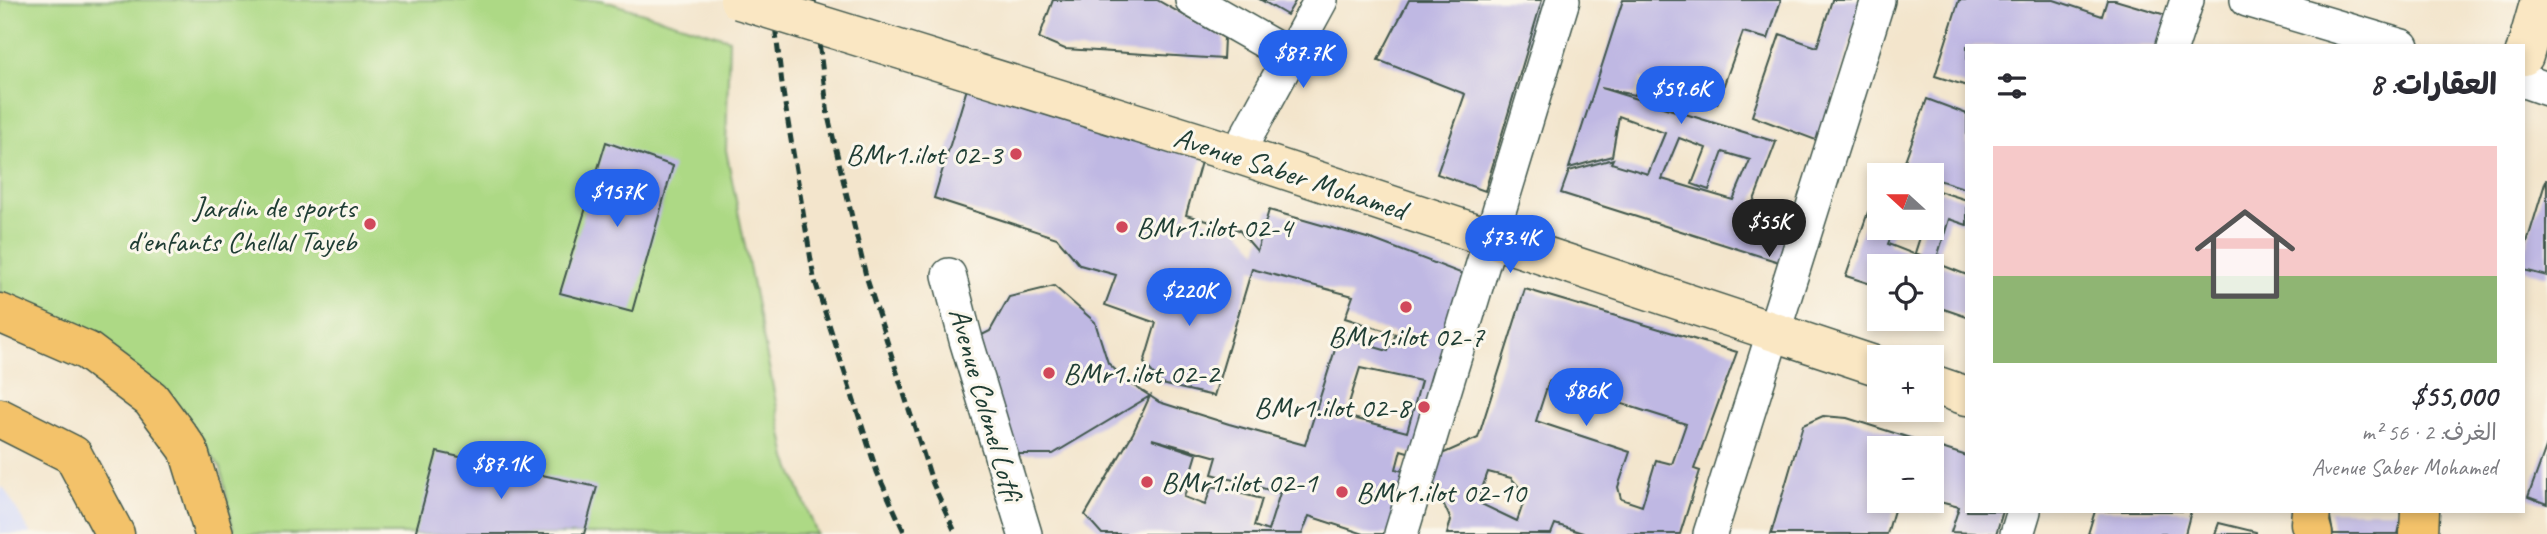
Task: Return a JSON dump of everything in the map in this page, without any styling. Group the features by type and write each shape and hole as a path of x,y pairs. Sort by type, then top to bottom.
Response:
{"main road":[{"path":"0,313 88,351 151,399 188,449 214,534"},
{"path":"0,418 73,455 115,534"},
{"path":"2311,513 2313,534"},
{"path":"2419,534 2420,513"}],"street":[{"name":"Avenue Saber Mohamed","path":"739,0 1237,154 1867,363"},
{"path":"1192,0 1290,57"},
{"path":"1237,154 1321,0"},
{"path":"1402,534 1563,0"},
{"path":"1710,534 1878,0"},
{"path":"2173,44 2187,0"},
{"path":"2248,0 2395,44"},
{"path":"2525,52 2540,0"},
{"path":"2525,81 2547,89"},
{"name":"Avenue Colonel Lotfi","path":"948,275 1025,534"},
{"path":"1944,388 1965,395"},
{"path":"2017,534 2023,513"}],"shaded area":[{"path":"0,487 4,488 31,534 0,534"}],"green space":[{"name":"Jardin de sports d'enfants Chellal Tayeb","path":"0,0 601,0 729,39 726,150 787,458 817,534 234,534 221,468 167,393 0,298"}],"building":[{"path":"1053,0 1157,0 1224,38 1223,59 1065,49 1039,38"},
{"path":"1261,0 1296,0 1287,15"},
{"path":"1409,0 1542,0 1485,191 1437,174 1465,94 1378,60"},
{"path":"1623,0 1781,0 1768,39 1743,32 1717,104 1641,78 1635,95 1601,88 1776,142 1753,203 1796,220 1782,263 1561,193 1569,171 1613,159 1611,163 1648,174 1665,133 1619,116 1612,156 1569,168","holes":["1679,138 1706,148 1692,184 1709,190 1723,152 1750,160 1733,200 1662,179"]},
{"path":"1832,0 1862,0 1821,142 1752,116 1780,34 1817,47"},
{"path":"1959,0 2054,0 2102,16 2107,0 2115,0 2169,16 2160,44 1965,44 1965,85 1935,76"},
{"path":"972,72 1206,144 1186,215 1239,230 1257,251 1269,210 1374,240 1471,277 1421,456 1401,450 1396,469 1409,473 1392,534 1364,534 1309,516 1302,534 1102,534 1085,515 1133,433 1150,396 1159,402 1305,445 1339,337 1388,351 1396,334 1345,318 1353,296 1252,269 1214,396 1162,384 1144,363 1156,323 1105,305 1116,275 1080,265 1057,238 934,198","holes":["1360,368 1421,381 1407,432 1345,416","1152,439 1217,457 1212,474 1280,493 1268,531 1254,526 1262,499 1212,486 1205,505 1184,497 1197,454"]},
{"path":"1927,99 1965,113 1965,188 1944,182 1944,163 1904,163"},
{"path":"606,142 673,166 632,312 560,293"},
{"path":"2547,180 2547,276 2525,270 2525,249"},
{"path":"1944,193 1965,199 1965,224 1949,219 1944,235"},
{"path":"1867,215 1867,240 1890,240 1888,244 1913,254 1867,254 1867,283 1846,276"},
{"path":"1919,240 1942,240 1938,254 1915,253"},
{"path":"1944,266 1965,274 1965,316 1944,309"},
{"name":"BMr1.ilot 02-2","path":"1054,286 1095,322 1108,363 1128,382 1150,396 1053,454 1002,454 972,340 990,331 1009,297"},
{"path":"1525,289 1737,352 1694,469 1700,471 1680,534 1586,534 1555,524 1551,534 1447,534 1451,520 1424,462 1478,438","holes":["1549,381 1686,424 1672,464 1656,460 1642,506 1621,499 1618,487 1630,452 1536,421","1488,472 1511,478 1526,495 1517,521 1477,502"]},
{"path":"1823,416 1847,418 1904,436 1867,436 1867,513 1893,513 1887,534 1771,534 1803,425"},
{"path":"2547,445 2547,504 2528,497"},
{"path":"1944,449 1965,455 1965,513 2002,513 1996,534 1951,532 1959,507 1944,503"},
{"path":"437,452 597,487 584,534 415,534"},
{"path":"2094,513 2190,513 2185,534 2088,534"},
{"path":"2329,513 2401,513 2402,518 2398,534 2333,534"},
{"path":"2219,523 2256,532 2256,534 2215,534"}],"railway":[{"path":"772,0 783,92 814,278 877,472 905,534"},
{"path":"814,0 828,116 866,276 933,484 956,534"}],"place":[{"name":"BMr1.ilot 02-3","path":"1016,154"},
{"name":"Jardin de sports d'enfants Chellal Tayeb","path":"370,224"},
{"name":"BMr1.ilot 02-4","path":"1122,227"},
{"name":"BMr1.ilot 02-7","path":"1406,307"},
{"name":"BMr1.ilot 02-2","path":"1049,373"},
{"name":"BMr1.ilot 02-8","path":"1424,407"},
{"name":"BMr1.ilot 02-1","path":"1147,482"},
{"name":"BMr1.ilot 02-10","path":"1342,492"}]}
